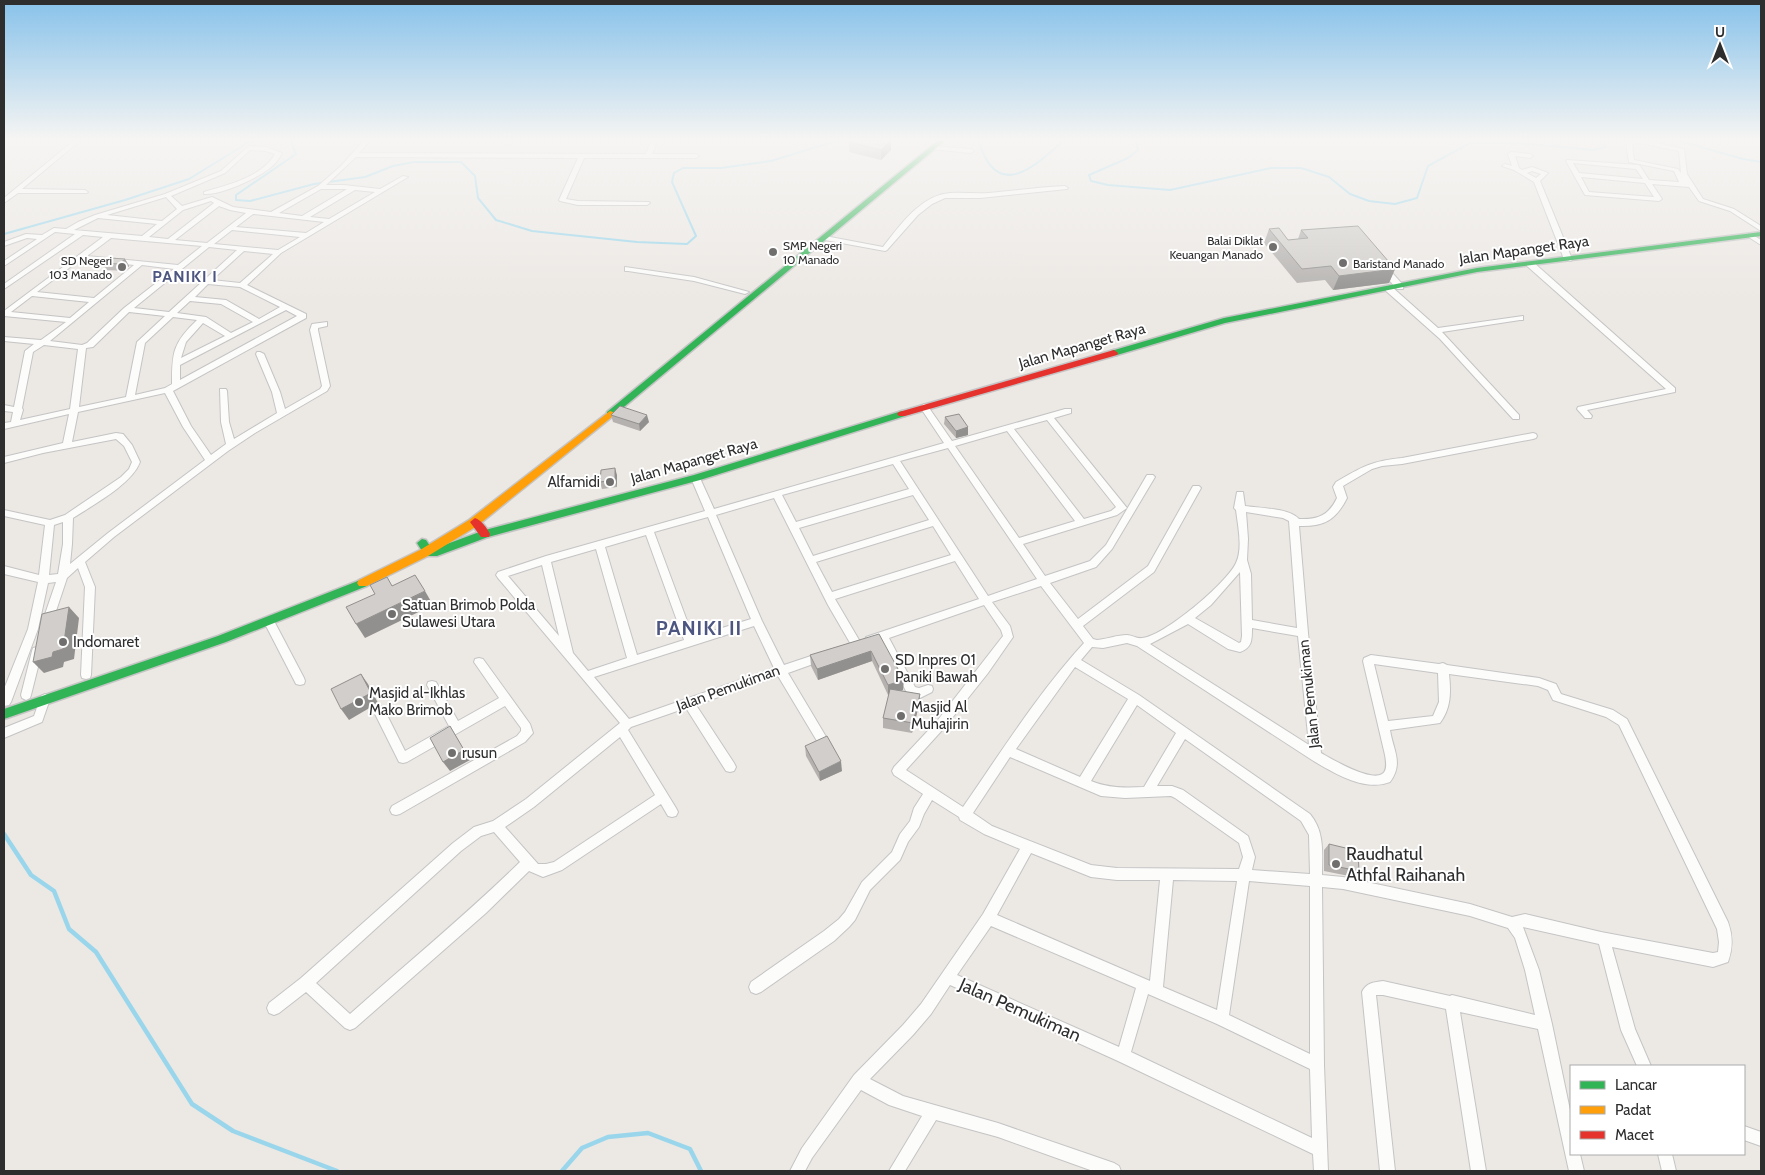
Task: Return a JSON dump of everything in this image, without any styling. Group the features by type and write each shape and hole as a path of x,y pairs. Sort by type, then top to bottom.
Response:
{"main road":[{"path":"4,706 26,695 272,610 425,548 490,499 745,292 871,194"},
{"path":"4,706 45,699 269,622 366,583 425,548 475,522 824,238 873,194"},
{"name":"Jalan Mapanget Raya","path":"425,548 437,552 485,534 696,478 924,407 1193,329 1477,270 1755,235"},
{"path":"475,522 485,534"}],"street":[{"path":"68,231 80,223 97,216 170,194"},
{"path":"207,194 215,201 232,209 250,213 329,221"},
{"path":"271,215 308,194"},
{"path":"303,218 344,194"},
{"path":"242,285 279,252 304,235 376,194"},
{"path":"565,194 562,200 578,203 647,203"},
{"path":"824,238 885,249 910,219 931,202 942,196 956,194 981,196 998,194"},
{"path":"1542,194 1568,259"},
{"path":"1587,194 1659,200 1655,194"},
{"path":"1696,194 1703,201 1732,210 1761,229"},
{"path":"167,195 181,209"},
{"path":"144,238 181,209 215,201"},
{"path":"170,241 215,201"},
{"path":"4,338 82,347 90,346 127,310 250,213"},
{"path":"97,216 164,223"},
{"path":"230,228 304,235"},
{"path":"4,264 54,230 279,252"},
{"path":"4,287 82,232"},
{"path":"72,320 4,314 110,235"},
{"path":"1755,235 1761,243"},
{"path":"4,244 26,236 42,237"},
{"path":"130,399 140,344 242,249"},
{"path":"80,257 180,267"},
{"path":"15,423 19,410 28,351 44,343 140,263"},
{"path":"1378,263 1394,288 1516,417"},
{"path":"1530,264 1672,390 1581,409 1588,416"},
{"path":"628,268 694,279 745,292"},
{"path":"4,426 168,390 302,317 287,307 242,285 206,282"},
{"path":"31,294 95,300"},
{"path":"188,298 223,302 259,322"},
{"path":"178,363 287,307"},
{"path":"127,310 203,319 231,336"},
{"path":"1436,331 1520,318"},
{"path":"176,385 177,349 181,341 203,319"},
{"path":"4,570 44,580 54,580 64,575 111,536 231,445 325,389 314,330 315,326 324,324"},
{"path":"67,445 74,411 82,347"},
{"path":"260,354 276,392 282,415"},
{"path":"168,390 187,426 210,461"},
{"path":"223,391 225,422 231,445"},
{"path":"924,407 1044,582 1078,624 1090,643 1074,661 1008,751 964,816"},
{"path":"4,408 19,410"},
{"path":"672,812 624,727 568,654 501,576 546,560 1068,412"},
{"path":"1017,542 1122,509 1122,506 1049,417"},
{"path":"1009,428 1080,522"},
{"path":"4,460 104,437 120,436 128,445 136,462 133,470 126,477 68,517 50,523 4,513"},
{"path":"1295,522 1317,523 1327,519 1342,498 1338,488 1339,484 1374,464 1402,461 1533,436"},
{"path":"895,460 1006,629 1008,637 1007,641 941,724 898,769 899,773 964,816 988,830 1027,848 1091,871 1117,874 1244,875 1343,883 1461,908 1512,923 1525,920 1602,938 1713,960 1723,957 1727,939 1722,927 1628,729 1623,722 1614,716 1557,697 1552,687 1546,684 1443,667 1377,659 1368,661 1392,766 1389,776 1386,780 1380,781 1356,776 1339,770 1316,756"},
{"path":"777,494 852,646 1044,582 1097,561 1109,547 1150,477"},
{"path":"696,478 757,621 780,669 822,738"},
{"path":"1078,624 1151,569 1196,488"},
{"path":"793,526 915,491"},
{"path":"1188,620 1236,648 1246,644 1245,569 1242,561 1244,540 1239,508 1240,494"},
{"path":"1239,508 1289,516 1295,522 1303,633"},
{"path":"26,695 34,660 64,575 69,533 68,517"},
{"path":"811,560 935,522"},
{"path":"4,706 12,678 36,620 44,580 50,523"},
{"path":"649,531 690,642"},
{"path":"600,545 633,661"},
{"path":"829,597 957,556"},
{"path":"546,560 568,654"},
{"path":"80,561 90,587 86,675"},
{"path":"1141,643 1159,636 1188,620 1221,588 1242,561"},
{"path":"585,676 757,621"},
{"path":"269,622 300,681"},
{"name":"Jalan Pemukiman","path":"1247,623 1303,633 1316,756"},
{"path":"883,636 911,690 920,693 928,689"},
{"name":"Jalan Pemukiman","path":"1090,643 1128,638 1141,643 1316,756"},
{"name":"Jalan Pemukiman","path":"274,1008 306,983 458,847 478,831 496,826 530,803 624,727 780,669 831,653"},
{"path":"1074,661 1135,698 1311,822 1315,838 1316,1065 1318,1149 1321,1171"},
{"path":"396,810 521,739 526,733 526,727 479,662"},
{"path":"1384,726 1436,720 1444,708 1443,667"},
{"path":"432,685 456,728"},
{"path":"1083,783 1135,698"},
{"path":"4,733 38,719 45,699"},
{"path":"379,710 403,758 506,700"},
{"path":"689,703 730,767"},
{"path":"1148,792 1183,731"},
{"path":"1008,751 1110,793 1172,791 1244,840 1248,852 1222,1019"},
{"path":"756,988 829,936 844,923 850,916 866,886 896,856 906,834 915,822 918,812 930,793"},
{"path":"496,826 539,871 552,869 662,797"},
{"name":"Jalan Pemukiman","path":"1027,848 988,918 947,977 1123,1056 1318,1149"},
{"path":"306,983 350,1023 481,909 529,862"},
{"path":"1123,1056 1150,988 1167,874"},
{"path":"988,918 1222,1019 1316,1065"},
{"path":"1512,923 1520,934 1526,948 1545,1024 1570,1142"},
{"path":"1602,938 1606,944 1628,1030 1644,1065"},
{"path":"797,1171 807,1153 860,1080 926,1009 947,977"},
{"path":"1387,1171 1369,992 1373,989 1383,988 1545,1024"},
{"path":"1452,1002 1478,1171"},
{"path":"860,1080 884,1096 900,1103 998,1130 1114,1171"},
{"path":"896,1171 933,1112"},
{"path":"1745,1133 1761,1139"},
{"path":"1573,1155 1577,1171"},
{"path":"1665,1155 1669,1171"}],"building":[{"path":"1358,226 1395,269 1339,276 1331,266 1302,269 1269,229 1279,228 1288,240 1308,238 1301,230"},
{"path":"109,258 125,259 119,264 102,263"},
{"path":"620,406 647,415 639,424 611,415"},
{"path":"959,414 968,427 956,431 945,417"},
{"path":"615,468 615,480 600,482 601,470"},
{"path":"415,575 425,591 356,624 346,607 375,594 370,585 387,577 392,586"},
{"path":"69,607 63,649 53,652 52,657 33,662 42,614"},
{"path":"879,634 904,680 888,685 871,651 817,669 810,655"},
{"path":"361,674 371,693 341,709 331,689"},
{"path":"890,689 920,694 913,723 883,718"},
{"path":"450,726 464,750 443,762 430,738"},
{"path":"827,736 841,761 819,772 805,746"},
{"path":"1329,844 1358,851 1359,871 1329,865"}],"waterway":[{"path":"4,234 144,194"},
{"path":"238,194 236,200 250,201 277,194"},
{"path":"477,194 478,198 496,220 532,231 637,242 687,244 696,236 677,194"},
{"path":"1350,194 1369,201 1395,204 1417,198 1418,194"},
{"path":"4,834 31,875 54,891 69,929 96,952 192,1104 233,1131 337,1171"},
{"path":"562,1171 582,1148 608,1137 648,1133 690,1149 701,1171"}],"traffic: fast":[{"path":"610,414 877,194"},
{"path":"1114,353 1224,321 1477,270 1761,234"},
{"path":"422,543 429,553 437,552 485,534 696,478 902,414"},
{"path":"4,714 222,639 363,583"}],"traffic: slow":[{"path":"363,583 424,553 473,523 610,414"}],"traffic: jam":[{"path":"902,414 1114,353"},
{"path":"475,522 485,534"}],"place":[{"name":"Balai Diklat Keuangan Manado","path":"1273,247"},
{"name":"SMP Negeri 10 Manado","path":"773,252"},
{"name":"Baristand Manado","path":"1343,263"},
{"name":"SD Negeri 103 Manado","path":"122,267"},
{"name":"Alfamidi","path":"610,482"},
{"name":"Satuan Brimob Polda Sulawesi Utara","path":"392,614"},
{"name":"Indomaret","path":"63,642"},
{"name":"SD Inpres 01 Paniki Bawah","path":"885,669"},
{"name":"Masjid al-Ikhlas Mako Brimob","path":"359,702"},
{"name":"Masjid Al Muhajirin","path":"901,716"},
{"name":"rusun","path":"452,753"},
{"name":"Raudhatul Athfal Raihanah","path":"1336,864"}],"district":[{"name":"PANIKI I","path":"185,276"},
{"name":"PANIKI II","path":"699,628"}]}
